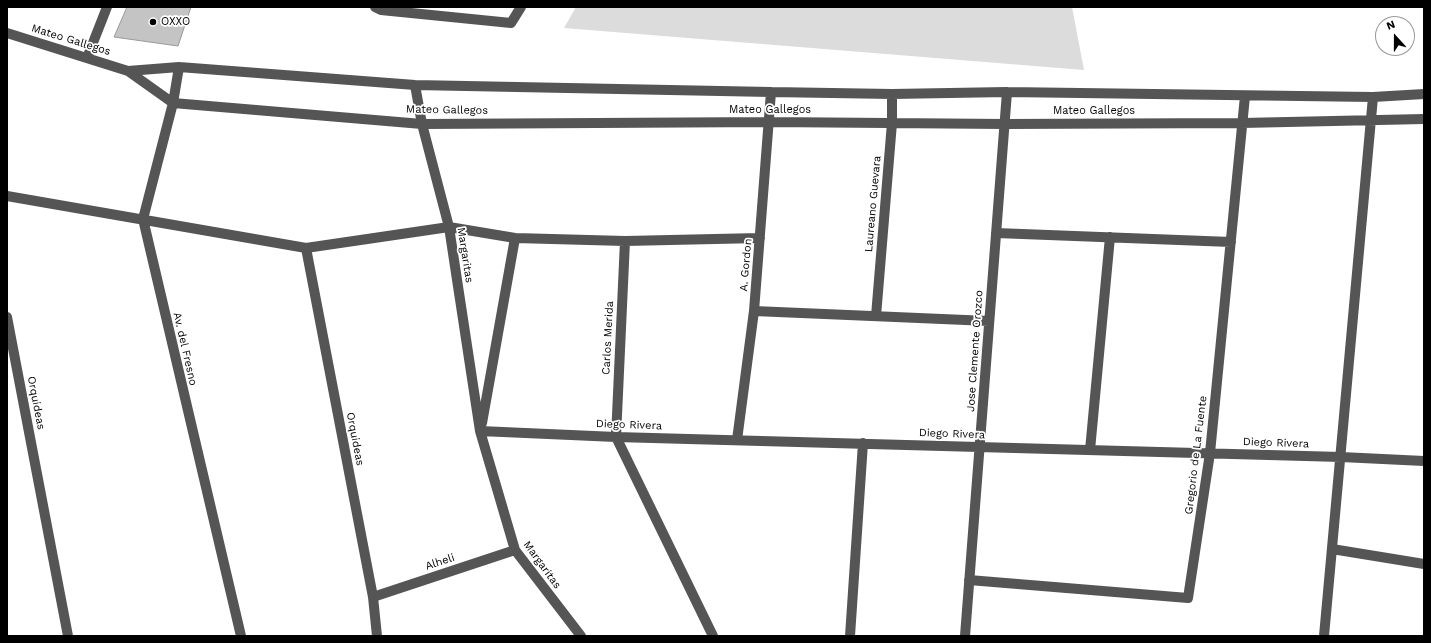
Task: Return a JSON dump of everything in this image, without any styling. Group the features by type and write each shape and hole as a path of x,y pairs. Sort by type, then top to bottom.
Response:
{"street":[{"path":"88,58 107,7"},
{"path":"375,7 381,10 511,23 521,7"},
{"name":"Mateo Gallegos","path":"7,33 128,70 173,103 422,124 770,122 1005,124 1424,119"},
{"name":"Mateo Gallegos","path":"128,70 179,67 415,85 771,92 892,94 1007,92 1373,98 1424,94"},
{"name":"Av. del Fresno","path":"179,67 173,103 142,219 241,636"},
{"name":"Margaritas","path":"415,85 422,124 449,227 480,431 515,550 581,636"},
{"name":"A. Gordon","path":"737,440 754,311 770,122 771,92"},
{"name":"Jose Clemente Orozco","path":"965,636 1007,92"},
{"name":"Laureano Guevara","path":"876,316 892,123 892,94"},
{"name":"Gregorio de La Fuente","path":"969,580 1188,598 1210,453 1245,96"},
{"path":"1324,636 1373,98"},
{"path":"7,196 306,248 449,227 515,238 625,241 760,238"},
{"path":"996,233 1231,242"},
{"path":"1090,450 1110,237"},
{"name":"Margaritas","path":"480,431 515,238"},
{"name":"Carlos Merida","path":"616,437 625,241"},
{"name":"Orquideas","path":"306,248 373,597 377,636"},
{"path":"754,311 990,320"},
{"name":"Orquideas","path":"7,317 68,636"},
{"name":"Diego Rivera","path":"480,431 616,437 1210,453 1424,461"},
{"path":"616,437 713,636"},
{"path":"850,636 863,444"},
{"path":"1332,549 1424,564"},
{"name":"Alheli","path":"373,597 515,550"}],"shaded area":[{"path":"576,7 1072,7 1084,70 564,28"}],"building":[{"name":"OXXO","path":"127,7 191,7 178,46 114,37"}],"place":[{"name":"OXXO","path":"153,22"}]}
